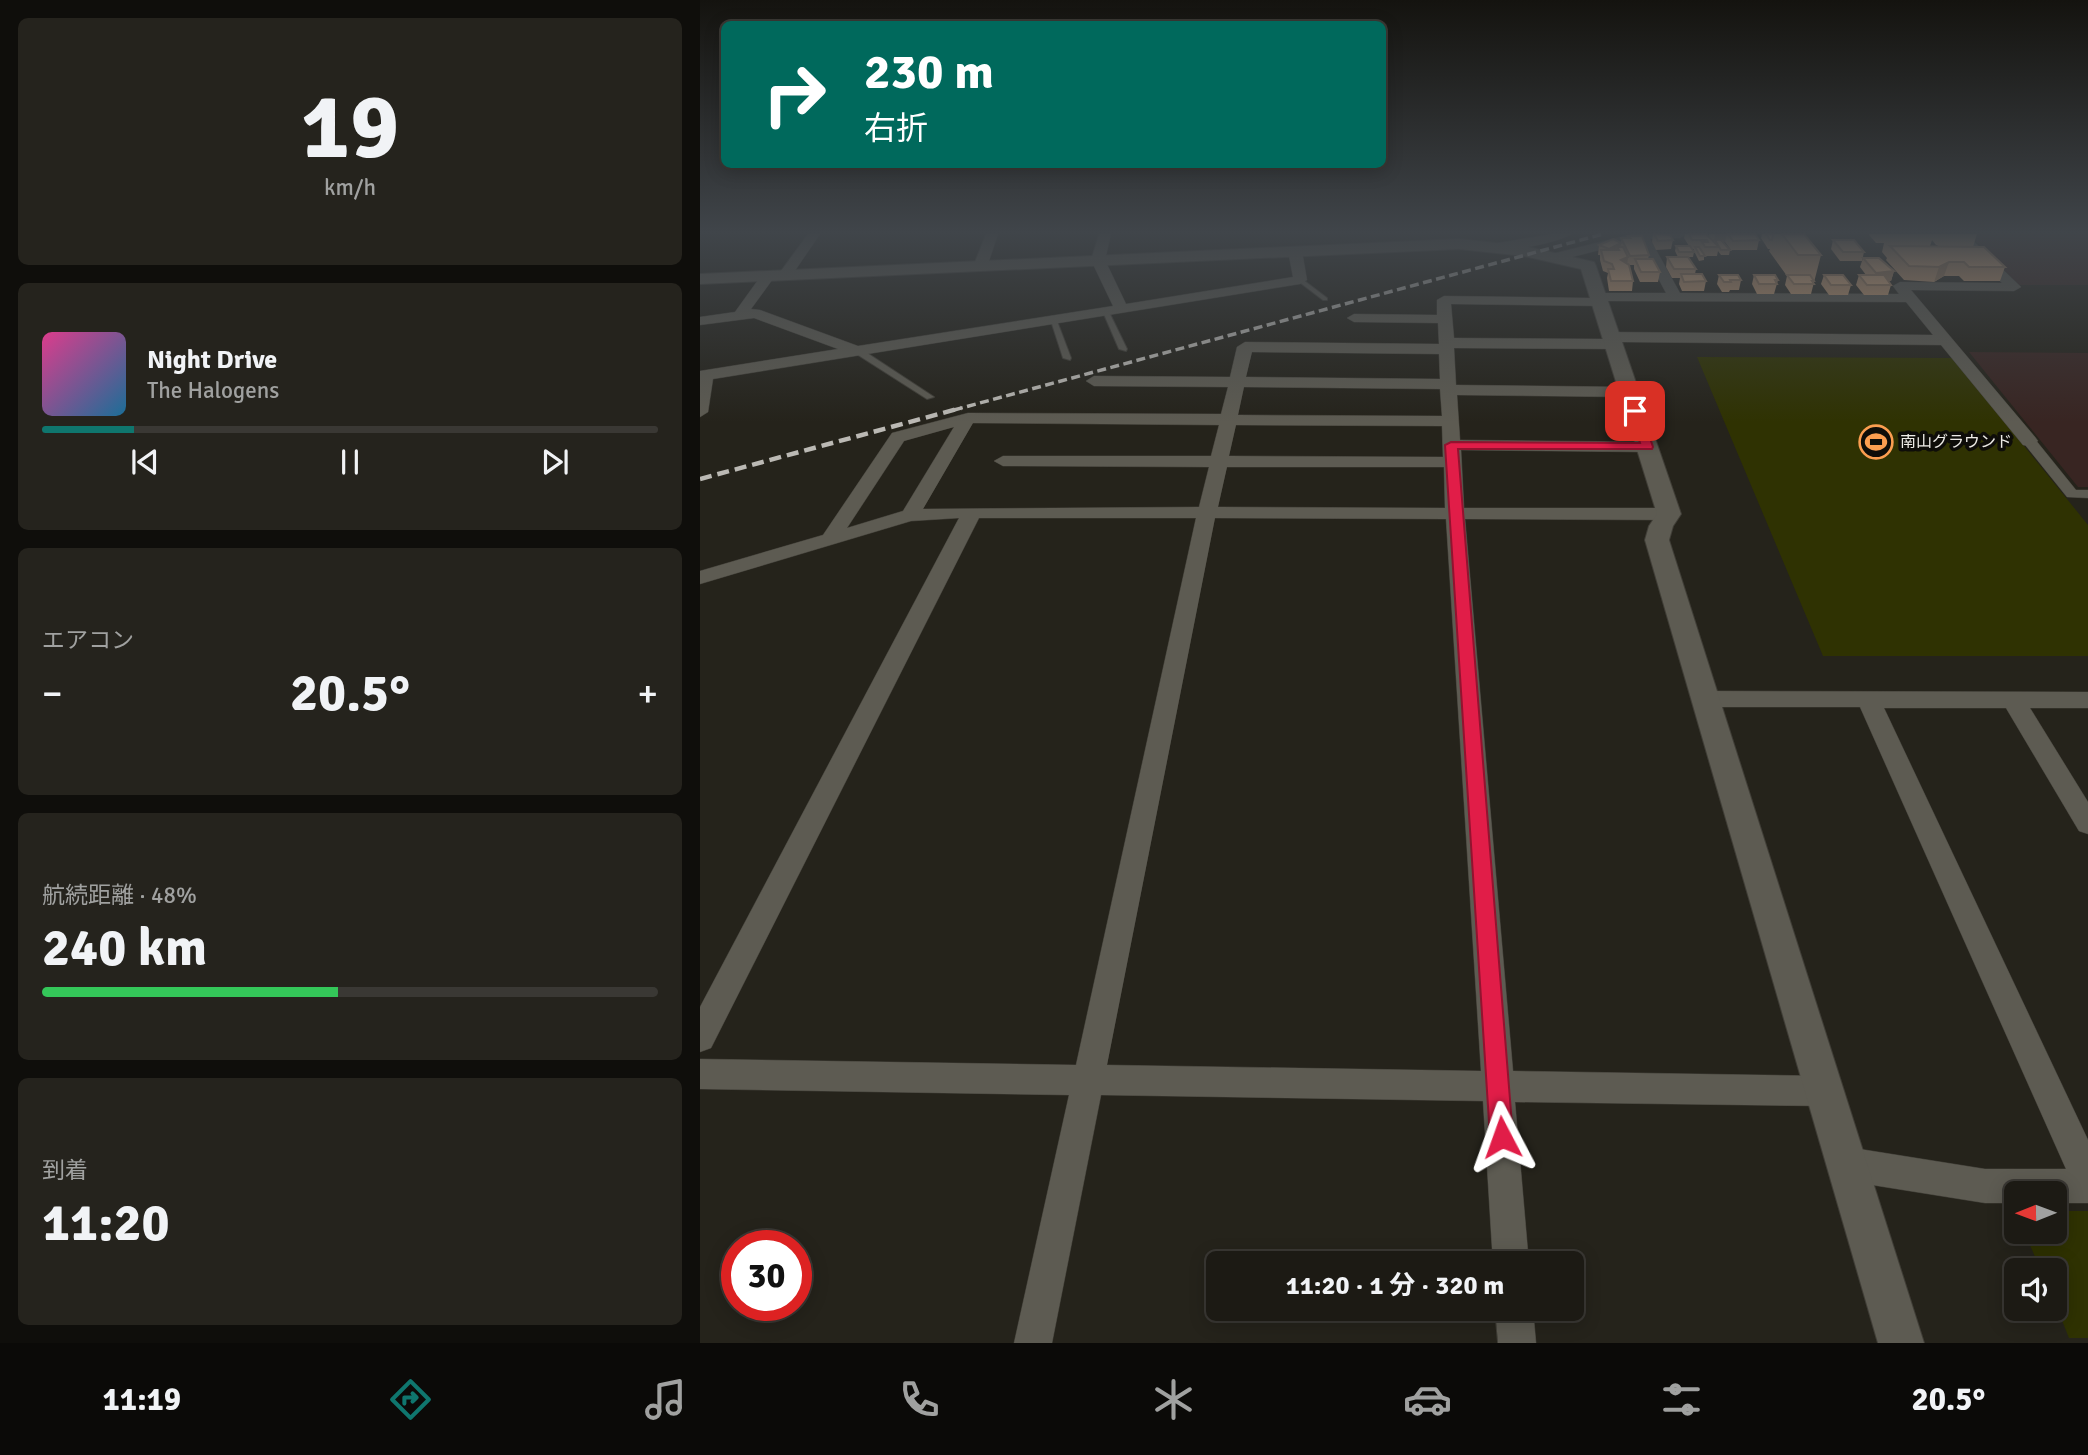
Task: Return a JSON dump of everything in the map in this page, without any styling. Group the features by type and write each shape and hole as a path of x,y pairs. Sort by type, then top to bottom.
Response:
{"street":[{"path":"740,315 757,297"},
{"path":"1115,297 1122,310"},
{"path":"700,412 702,376 1201,297"},
{"path":"1510,1251 1455,513 1444,300 1658,297"},
{"path":"1754,297 1910,298 2072,494 2088,494"},
{"path":"1599,299 1669,514"},
{"path":"700,321 755,313 858,351"},
{"path":"1354,318 1444,319"},
{"path":"1033,1343 1207,513 1245,347 1446,346 1612,341 1944,340"},
{"path":"1094,381 1237,382 1629,393"},
{"path":"830,539 898,437 968,418 1450,421"},
{"path":"910,515 968,418"},
{"path":"1003,461 1219,462 1647,447"},
{"path":"700,578 910,515 972,512 1669,514"},
{"path":"700,1038 972,512"},
{"path":"1669,514 1661,526 1657,540 1901,1343"},
{"path":"1705,699 2088,700"},
{"path":"1868,699 2088,1178"},
{"path":"2013,700 2088,824"},
{"path":"700,1073 1825,1091"},
{"path":"1847,1164 1984,1186 2088,1186"},
{"path":"1515,1321 1517,1343"}],"lane":[{"path":"1106,312 1123,349"},
{"path":"1054,321 1068,358"},
{"path":"858,351 930,397"}],"shaded area":[{"path":"1969,352 2088,353 2088,487 2078,487"}],"green space":[{"name":"南山グラウンド","path":"1697,357 1953,358 2088,525 2088,656 1823,656"},
{"path":"2067,1211 2088,1211 2088,1338 2069,1338 2062,1321 2067,1321 2067,1258 2036,1258 2029,1244 2067,1244"}],"railway":[{"path":"954,410 1372,297"},
{"path":"700,479 961,408"}],"place":[{"name":"南山グラウンド","path":"1876,442"}],"route":[{"path":"1502,1137 1451,445 1647,447 1635,411"}]}
